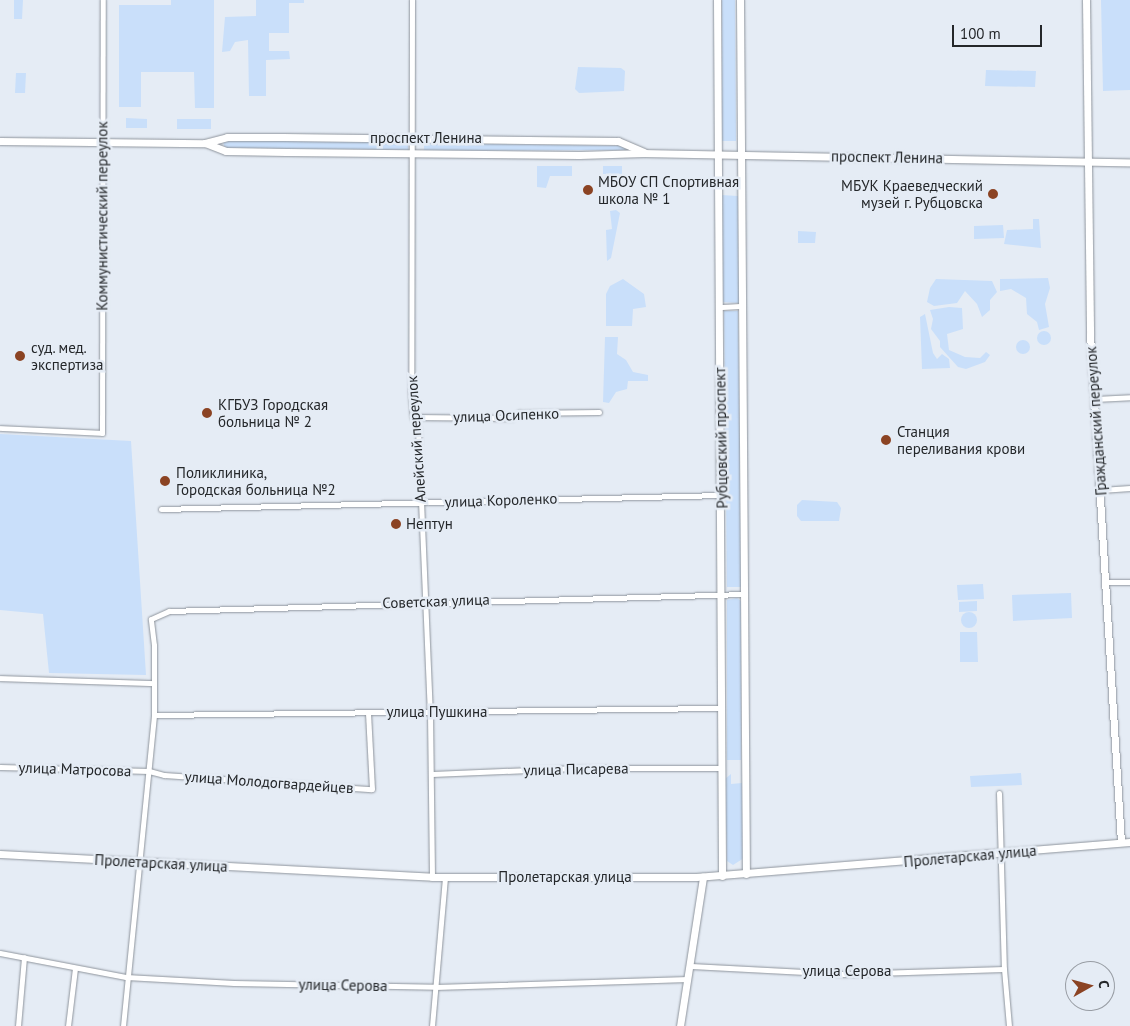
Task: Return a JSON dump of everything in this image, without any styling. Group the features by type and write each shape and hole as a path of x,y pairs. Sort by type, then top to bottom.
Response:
{"street":[{"name":"Коммунистический переулок","path":"0,428 102,433 103,0"},
{"name":"Алейский переулок","path":"412,0 413,417 418,429 430,713 432,878"},
{"name":"Рубцовский проспект","path":"717,0 722,495 720,708 722,876"},
{"name":"Рубцовский проспект","path":"740,0 746,874"},
{"name":"Гражданский переулок","path":"1086,0 1090,161 1089,292 1122,842"},
{"name":"проспект Ленина","path":"0,141 205,143 224,138 411,139 626,143 645,152"},
{"path":"223,149 224,138"},
{"name":"проспект Ленина","path":"205,143 223,149 626,155 645,152 1130,162"},
{"path":"626,143 626,155"},
{"path":"720,307 742,306"},
{"path":"1095,398 1130,397"},
{"name":"улица Осипенко","path":"413,417 512,418 519,413 599,412"},
{"path":"1101,490 1130,488"},
{"name":"улица Короленко","path":"161,508 722,495"},
{"path":"1107,582 1130,582"},
{"name":"Советская улица","path":"154,683 151,619 169,611 424,601 744,594"},
{"path":"0,678 154,683 154,715 141,862 126,976 123,1026"},
{"name":"улица Пушкина","path":"154,715 720,708"},
{"name":"улица Молодогвардейцев","path":"149,770 164,775 372,789 368,712"},
{"name":"улица Матросова","path":"0,767 149,770"},
{"name":"улица Писарева","path":"432,774 576,768 721,768"},
{"path":"999,793 1003,853 1004,969 1009,1026"},
{"name":"Пролетарская улица","path":"0,854 432,878 703,877 1130,842"},
{"path":"680,1026 691,966 703,877"},
{"path":"432,1026 445,878"},
{"name":"улица Серова","path":"0,953 126,976 234,983 435,987 688,979"},
{"path":"18,1026 24,957"},
{"name":"улица Серова","path":"691,966 843,974 1004,969"},
{"path":"68,1026 75,968"}],"shaded area":[{"path":"14,0 23,0 22,19 14,19"},
{"path":"171,0 214,0 214,108 195,108 194,72 141,72 141,107 119,107 119,5 171,5"},
{"path":"256,0 304,0 304,3 289,3 289,33 269,33 269,51 289,51 290,59 266,60 266,96 249,96 248,40 235,42 230,51 222,52 225,17 256,16"},
{"path":"722,0 735,0 736,141 722,141"},
{"path":"1101,0 1130,0 1130,90 1103,91"},
{"path":"578,67 621,68 625,71 624,91 579,93 575,89"},
{"path":"986,70 1036,71 1035,87 985,86"},
{"path":"16,73 26,73 25,93 15,93"},
{"path":"126,118 147,119 147,128 126,128"},
{"path":"177,119 211,119 211,129 177,129"},
{"path":"227,139 408,141 408,150 225,148 223,142"},
{"path":"424,143 622,146 626,150 424,151"},
{"path":"537,166 572,166 572,176 550,176 546,188 537,187"},
{"path":"603,166 622,166 622,174 603,174"},
{"path":"721,195 738,196 739,303 723,302"},
{"path":"616,210 620,213 611,258 607,261 606,230 612,229 610,211"},
{"path":"1033,219 1039,219 1041,248 1004,244 1007,230 1033,229"},
{"path":"1003,225 1004,238 974,239 974,226"},
{"path":"798,231 816,232 815,243 798,243"},
{"path":"1048,278 1050,288 1045,304 1049,327 1039,330 1037,322 1027,314 1026,298 1011,289 1000,291 1000,279"},
{"path":"623,279 644,294 646,307 633,309 632,326 606,326 606,294 610,286"},
{"path":"936,279 992,281 997,292 990,300 990,310 982,317 977,304 965,291 957,303 934,306 927,302 930,288"},
{"path":"949,307 962,308 963,329 947,334 949,350 965,357 980,358 986,352 990,355 985,362 966,369 958,367 940,347 940,341 931,329 933,319 930,310"},
{"path":"724,311 738,311 742,587 727,587"},
{"path":"925,314 933,353 937,359 942,354 949,359 950,368 922,369 920,317"},
{"path":"1044,331 1049,333 1051,338 1049,343 1044,345 1039,343 1037,338 1039,333"},
{"path":"605,337 618,337 617,354 626,360 633,372 648,375 648,381 628,381 627,389 616,392 609,403 603,402"},
{"path":"1020,340 1026,340 1030,347 1026,354 1020,354 1016,350 1016,344"},
{"path":"0,434 131,441 146,675 49,673 43,614 0,610"},
{"path":"802,500 837,502 841,508 839,521 801,521 797,516 797,505"},
{"path":"983,584 984,599 958,600 957,585"},
{"path":"1071,593 1072,618 1013,621 1012,595"},
{"path":"737,598 741,601 741,760 727,760 727,600"},
{"path":"977,601 977,611 959,612 959,602"},
{"path":"966,612 972,612 977,617 975,626 966,628 961,623 961,617"},
{"path":"960,632 977,632 978,662 960,662"},
{"path":"1021,773 1022,785 971,787 970,776"},
{"path":"731,774 731,784 742,783 744,858 733,865 727,861 725,779"}],"place":[{"name":"МБОУ СП Спортивная школа № 1","path":"588,190"},
{"name":"МБУК Краеведческий музей г. Рубцовска","path":"993,194"},
{"name":"суд. мед. экспертиза","path":"20,356"},
{"name":"КГБУЗ Городская больница № 2","path":"207,413"},
{"name":"Станция переливания крови","path":"886,440"},
{"name":"Поликлиника, Городская больница №2","path":"165,481"},
{"name":"Нептун","path":"396,524"}]}
